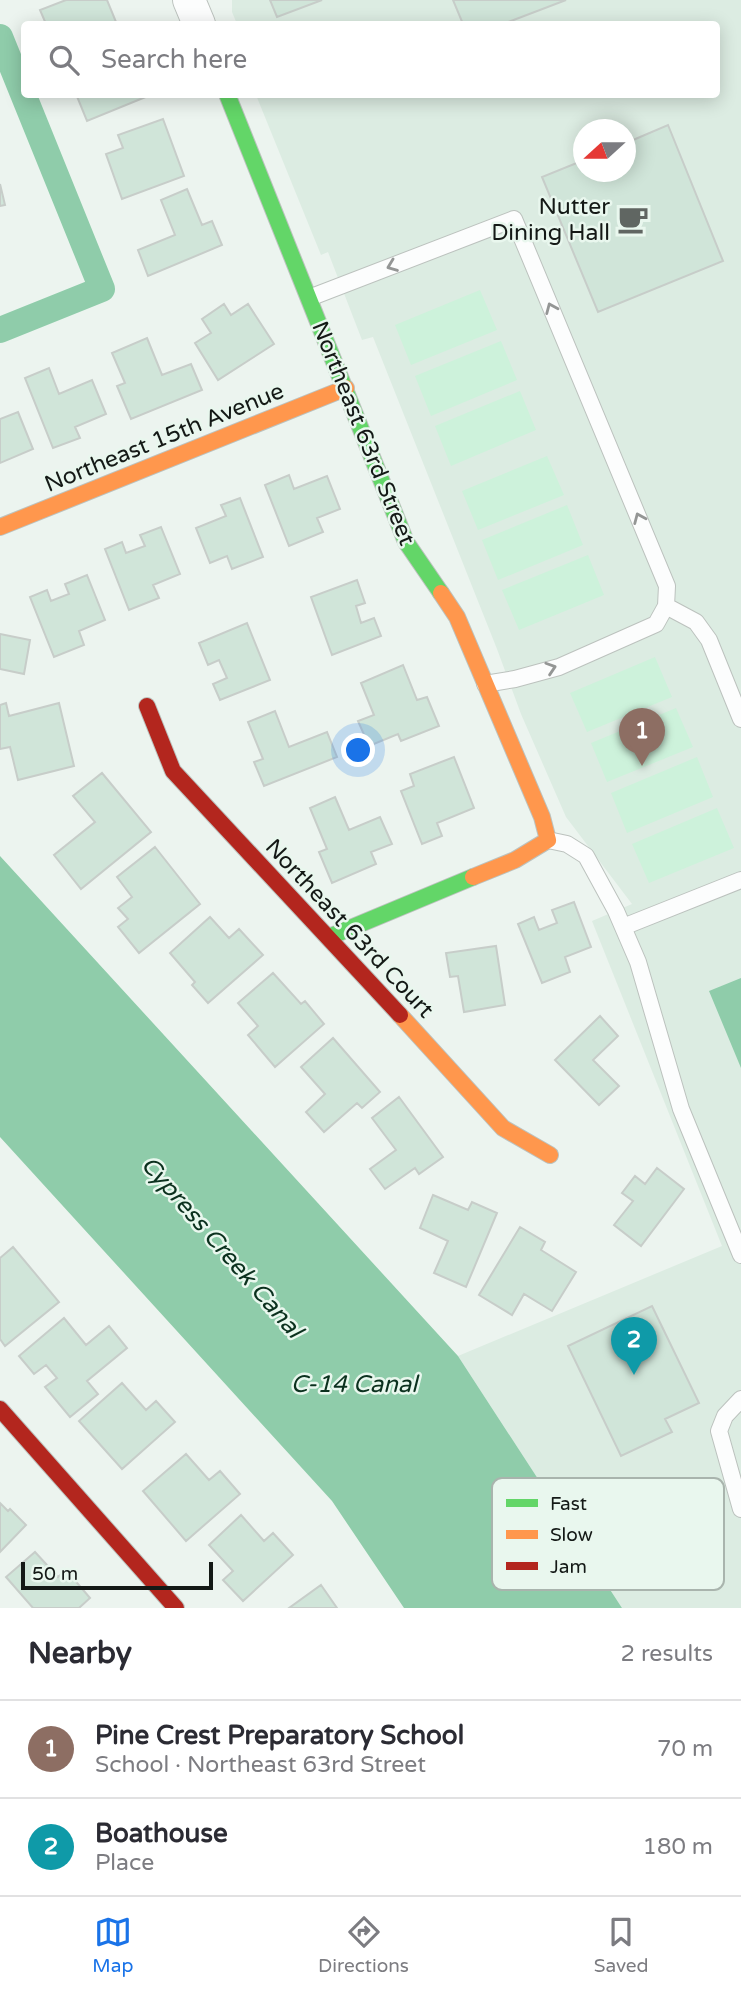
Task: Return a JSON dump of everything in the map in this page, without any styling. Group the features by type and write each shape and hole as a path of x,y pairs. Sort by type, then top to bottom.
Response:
{"street":[{"path":"189,0 198,21"},
{"name":"Northeast 63rd Street","path":"229,98 406,542 457,617 542,817 548,840"},
{"name":"Northeast 15th Avenue","path":"0,527 346,388"},
{"name":"Northeast 63rd Court","path":"147,706 173,771 503,1128 550,1155"},
{"path":"329,937 515,860 548,840"},
{"path":"0,1409 176,1608"}],"lane":[{"path":"309,298 514,219 667,586 666,606 656,624 571,661 515,680 485,684"},
{"path":"666,606 696,622 709,640 741,719"},
{"path":"548,840 567,844 586,856 623,927 638,962 681,1109 741,1255"},
{"path":"623,927 741,880"},
{"path":"741,1399 725,1416 719,1432 741,1509"}],"shaded area":[{"path":"232,0 741,0 741,1608 622,1608 610,1590 724,1590 724,1478 537,1478 458,1356 722,1246 592,921 632,904 566,817 521,714 373,337 362,340 328,252 321,255 257,98 720,98 720,21 236,21 232,12"},
{"path":"480,290 497,330 411,365 395,325"},
{"path":"501,341 517,380 431,416 415,376"},
{"path":"520,391 536,430 451,466 435,426"},
{"path":"547,456 564,495 478,530 462,491"},
{"path":"567,505 583,545 498,580 482,540"},
{"path":"588,555 604,595 519,630 502,590"},
{"path":"655,657 672,697 587,732 570,693"},
{"path":"676,708 693,747 607,782 591,743"},
{"path":"697,757 713,797 627,833 611,793"},
{"path":"717,808 734,848 649,883 632,844"}],"water":[{"name":"C-14 Canal","path":"0,856 458,1356 537,1478 492,1478 492,1590 610,1590 622,1608 404,1608 332,1501 0,1137"},
{"path":"741,978 741,1068 709,991"}],"building":[{"path":"66,0 107,0 116,21 45,21 40,10"},
{"path":"270,0 322,0 277,17"},
{"path":"453,0 566,0 511,21 462,21"},
{"path":"78,98 143,98 87,121"},
{"path":"163,119 184,176 122,199 106,154 123,148 118,135"},
{"name":"Nutter Dining Hall","path":"668,125 723,261 598,312 542,177 573,164 573,182 636,182 636,139"},
{"path":"0,184 5,205 0,206"},
{"path":"187,189 202,225 212,221 222,245 148,276 138,250 175,235 161,200"},
{"path":"224,304 231,315 248,304 274,344 218,380 195,343 211,333 202,319"},
{"path":"147,338 162,375 191,364 202,390 131,419 117,386 125,383 112,353"},
{"path":"49,368 59,394 92,380 106,414 75,427 80,438 53,448 25,378"},
{"path":"18,412 33,449 0,463 0,419"},
{"path":"289,475 294,489 327,476 340,509 317,518 323,532 289,546 265,485"},
{"path":"240,498 263,557 232,569 227,556 210,563 196,528 226,516 221,505"},
{"path":"161,527 180,574 153,585 159,598 129,610 105,549 122,542 126,553 145,546 140,535"},
{"path":"87,575 105,620 79,631 84,645 54,657 30,597 47,590 51,601 69,594 65,584"},
{"path":"357,580 365,603 356,606 361,623 374,618 381,636 332,655 311,597"},
{"path":"247,623 270,680 220,700 213,684 227,678 219,660 208,665 199,643"},
{"path":"0,634 30,640 24,674 0,669"},
{"path":"403,665 417,700 427,697 439,726 401,741 398,734 369,746 358,721 374,715 361,683"},
{"path":"6,703 9,716 59,703 74,766 18,780 10,747 0,749 0,705"},
{"path":"275,711 289,747 327,732 337,757 264,786 254,762 263,759 248,722"},
{"path":"454,757 474,808 437,823 442,836 422,844 401,791 414,786 410,774"},
{"path":"102,773 151,832 81,889 54,855 95,822 73,796"},
{"path":"335,797 349,830 380,817 392,844 371,852 376,864 332,883 319,852 327,849 310,808"},
{"path":"155,847 200,904 139,953 118,927 128,919 118,908 132,897 117,877"},
{"path":"574,902 591,947 565,957 570,972 542,983 518,924 534,917 539,930 557,923 552,910"},
{"path":"210,917 229,938 239,929 263,955 208,1003 192,985 195,982 170,953"},
{"path":"496,946 505,1005 464,1012 458,976 450,977 446,953"},
{"path":"273,973 301,1004 305,1001 324,1024 275,1067 248,1035 258,1026 238,1003"},
{"path":"600,1016 618,1036 593,1060 619,1086 599,1105 555,1060"},
{"path":"333,1038 380,1092 362,1108 357,1103 324,1132 306,1112 325,1094 301,1067"},
{"path":"399,1097 443,1157 419,1174 415,1168 385,1189 370,1169 396,1150 372,1118"},
{"path":"657,1168 684,1189 641,1246 614,1225 633,1201 622,1193 635,1176 645,1184"},
{"path":"433,1195 468,1210 472,1202 497,1213 466,1287 434,1273 448,1241 420,1228"},
{"path":"520,1227 545,1242 541,1250 576,1272 552,1311 524,1294 512,1315 479,1295"},
{"path":"13,1247 59,1302 5,1346 0,1339 0,1258"},
{"path":"652,1306 699,1403 665,1419 672,1432 621,1456 568,1346"},
{"path":"64,1318 86,1345 109,1326 127,1348 87,1381 98,1394 70,1417 45,1387 57,1378 46,1365 34,1374 19,1356"},
{"path":"122,1383 146,1410 156,1401 175,1422 122,1469 79,1421"},
{"path":"186,1454 209,1480 220,1471 240,1494 186,1541 143,1491"},
{"path":"0,1503 26,1525 0,1552"},
{"path":"241,1515 264,1541 273,1533 293,1555 243,1601 223,1580 233,1571 209,1545"},
{"path":"35,1552 58,1577 66,1570 90,1598 79,1608 33,1608 6,1577"},
{"path":"321,1585 337,1608 289,1608"}],"waterway":[{"path":"0,37 21,89"},
{"path":"0,330 102,289 25,98"}],"traffic: fast":[{"path":"229,98 406,542 441,593"},
{"path":"329,937 473,877"}],"traffic: slow":[{"path":"0,527 346,388"},
{"path":"441,593 457,617 542,817 548,840 515,860 473,877"},
{"path":"400,1015 503,1128 550,1155"}],"traffic: jam":[{"path":"147,706 173,771 400,1015"},
{"path":"0,1409 176,1608"}],"place":[{"name":"Nutter Dining Hall","path":"633,219"},
{"name":"Pine Crest Preparatory School","path":"642,766"},
{"name":"Boathouse","path":"634,1375"}],"water label":[{"name":"Cypress Creek Canal","path":"222,1247"}]}
